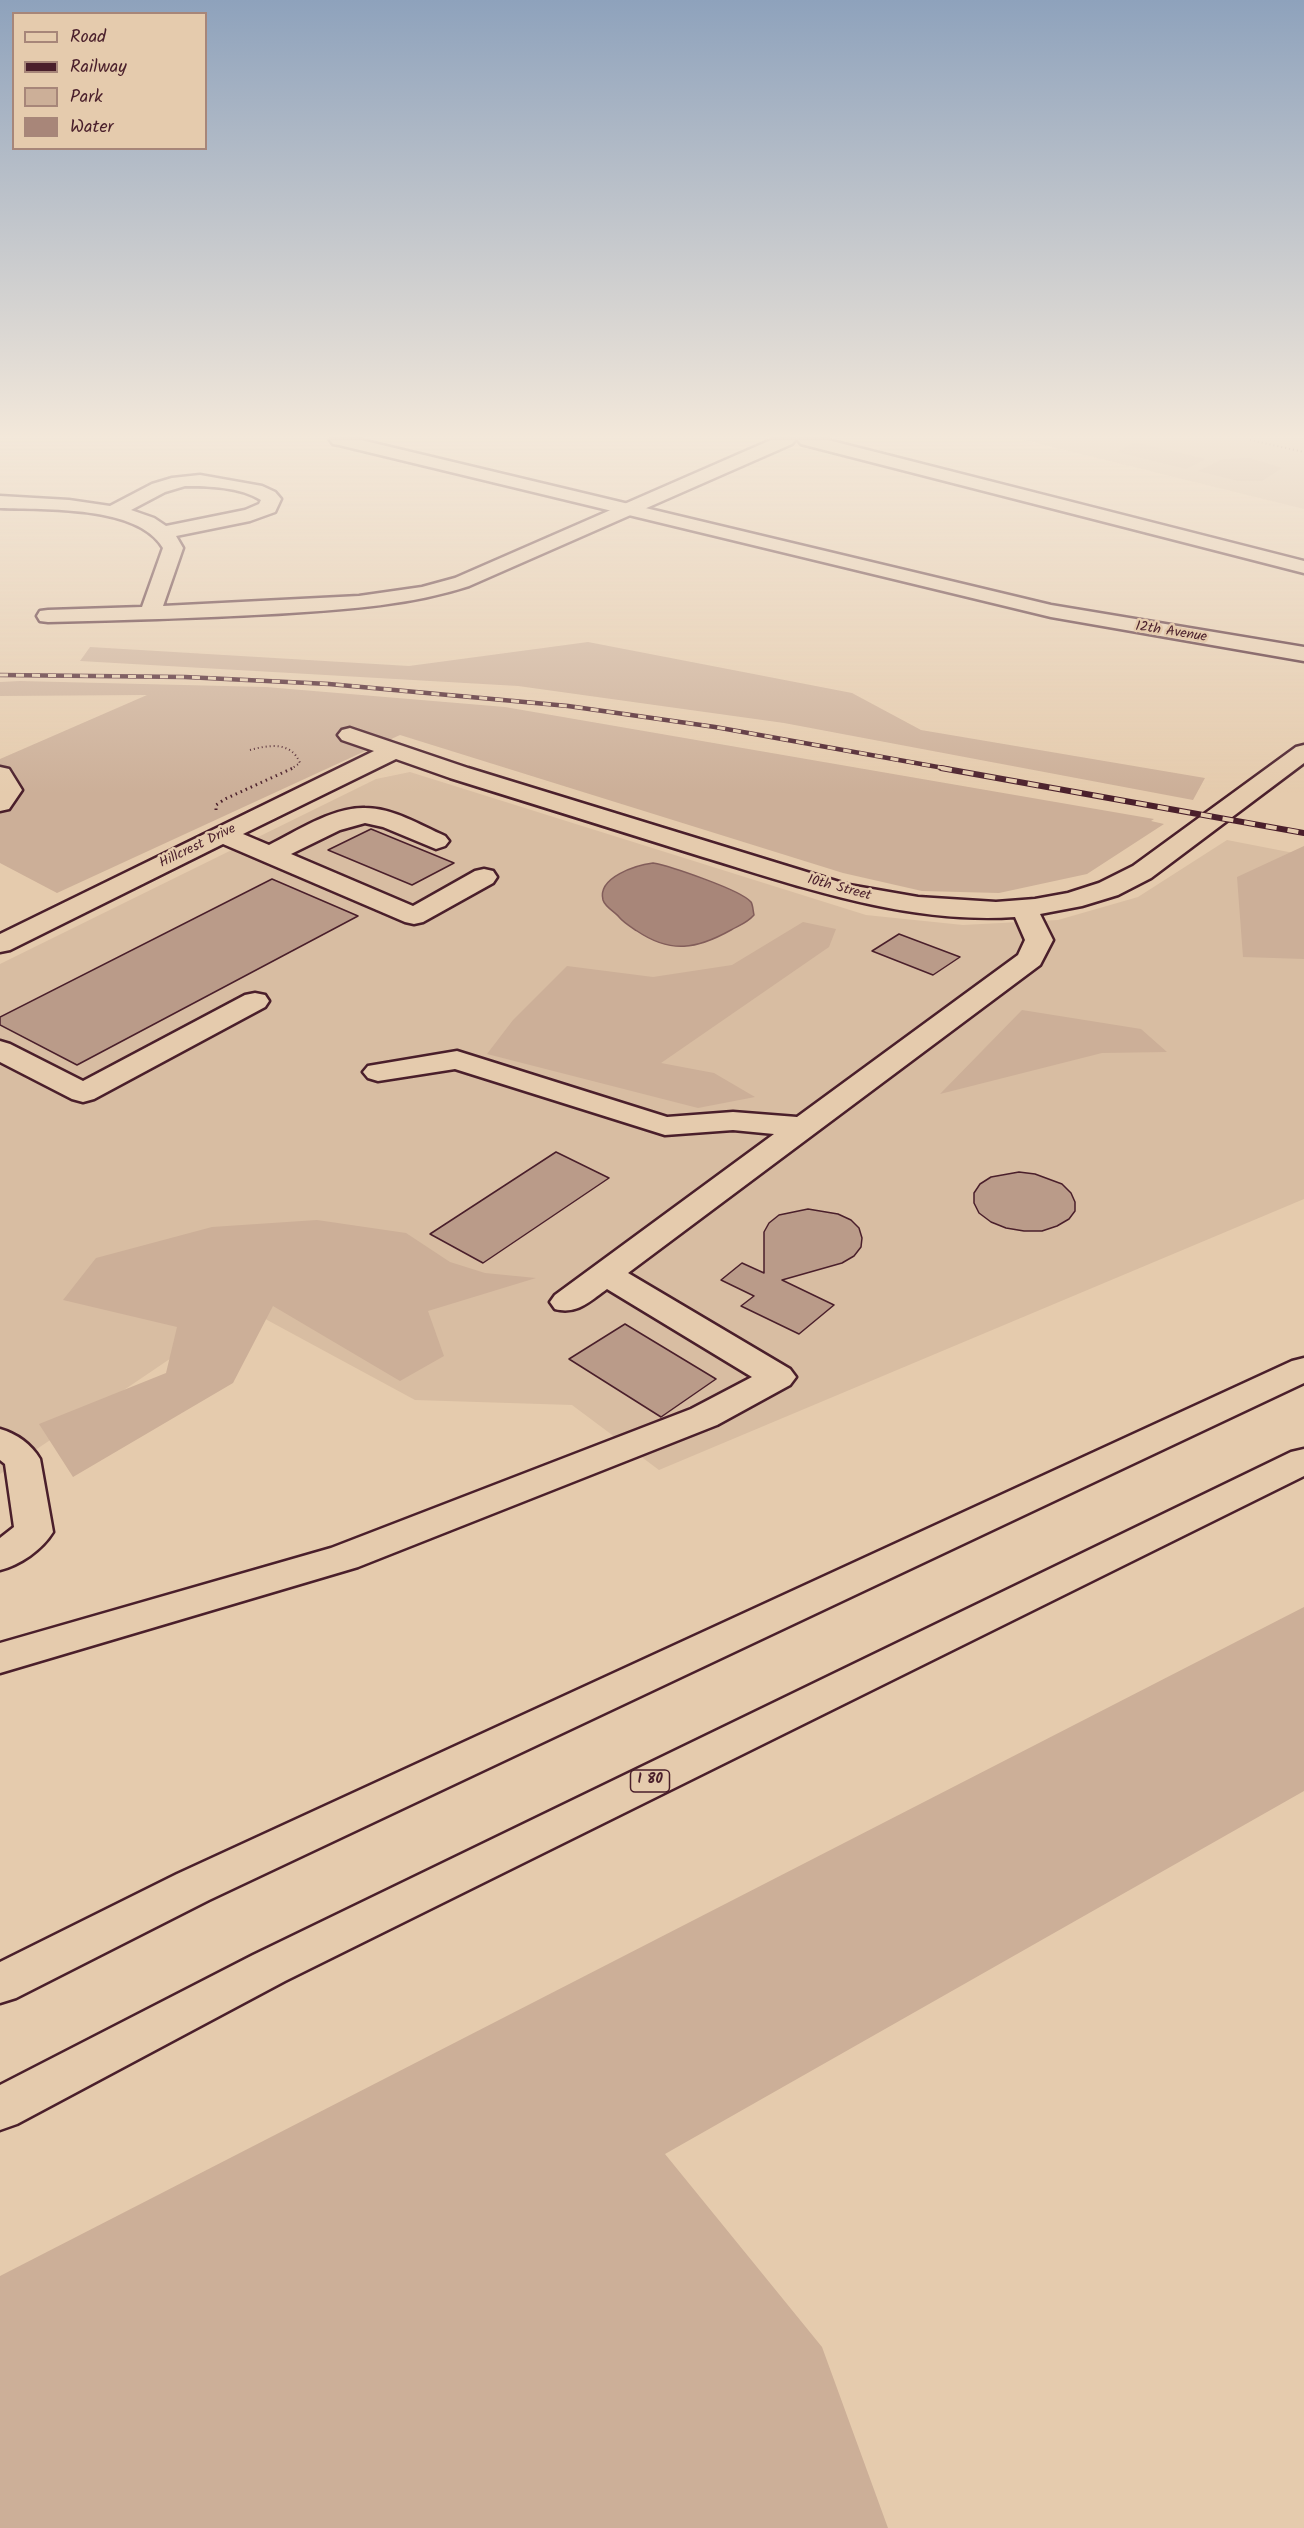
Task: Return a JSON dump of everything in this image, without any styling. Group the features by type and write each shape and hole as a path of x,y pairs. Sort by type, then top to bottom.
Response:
{"main road":[{"path":"150,614 170,558"},
{"path":"48,616 150,614 327,604 421,594 462,582 516,558"},
{"name":"12th Avenue","path":"832,558 1062,613 1304,654"},
{"path":"1269,558 1304,567"},
{"name":"10th Street","path":"350,735 459,772 844,892 888,902 964,910 1022,907 1077,898 1111,887 1142,872 1304,752"},
{"name":"Hillcrest Drive","path":"0,944 396,750"},
{"path":"270,855 348,818 363,815 376,817 436,841"},
{"path":"234,830 270,855 414,916 484,878"},
{"path":"567,1302 1030,959 1039,940 1033,924 1022,907"},
{"path":"0,1050 83,1093 255,1001"},
{"path":"378,1072 457,1060 665,1126 733,1121 803,1127"},
{"path":"0,1658 344,1558 628,1444 704,1417 778,1377 606,1274"},
{"path":"0,1984 204,1882 1304,1369"},
{"path":"0,1557 34,1532 11,1450"},
{"name":"I 80","path":"0,2109 269,1968 1304,1461"}],"path":[{"path":"234,830 216,810 216,805 300,763 298,754 289,748 268,746 250,750"}],"shaded area":[{"path":"410,772 866,915 963,925 1058,920 1138,897 1227,840 1304,855 1304,1199 659,1470 572,1405 415,1400 245,1308 0,1474 0,964 376,779"}],"green space":[{"path":"588,642 852,693 921,730 1205,778 1193,800 784,723 518,686 80,661 90,647 409,666"},
{"path":"0,682 266,687 505,707 1154,819 1151,821 1164,824 1087,874 999,893 922,891 843,873 400,735 57,893 0,863 0,759 147,695 0,696"},
{"path":"1304,846 1304,959 1243,957 1237,877"},
{"path":"803,922 836,929 829,947 661,1063 714,1073 755,1097 698,1108 487,1054 513,1020 567,966 653,977 732,965"},
{"path":"1022,1010 1141,1029 1167,1052 1102,1053 940,1094"},
{"path":"317,1220 406,1233 450,1262 485,1273 536,1278 428,1311 444,1356 400,1381 273,1306 233,1383 73,1477 39,1424 166,1373 177,1327 63,1300 96,1258 212,1227"},
{"path":"1304,1607 1304,1791 665,2154 822,2347 888,2528 0,2528 0,2276"}],"water":[{"path":"653,863 689,873 734,891 751,902 754,915 743,924 695,945 673,946 649,938 625,923 604,903 603,892 606,885 620,874 638,866"}],"building":[{"path":"371,829 454,863 412,885 328,850"},
{"path":"272,879 358,916 77,1065 0,1025 0,1017"},
{"path":"899,934 960,957 933,975 872,951"},
{"path":"556,1152 609,1178 483,1263 430,1234"},
{"path":"1019,1172 1035,1174 1062,1184 1071,1193 1075,1202 1075,1211 1069,1219 1042,1231 1024,1231 1006,1228 991,1222 979,1213 974,1203 974,1193 980,1184 991,1177"},
{"path":"808,1209 838,1214 851,1220 859,1228 862,1238 861,1247 854,1256 842,1263 782,1280 834,1305 799,1334 741,1306 754,1296 721,1280 742,1263 764,1273 764,1232 769,1223 779,1215"},
{"path":"625,1324 716,1379 661,1417 569,1359"}],"railway":[{"path":"0,675 185,677 329,684 568,706 715,727 949,769"},
{"path":"941,768 1304,833"}]}
